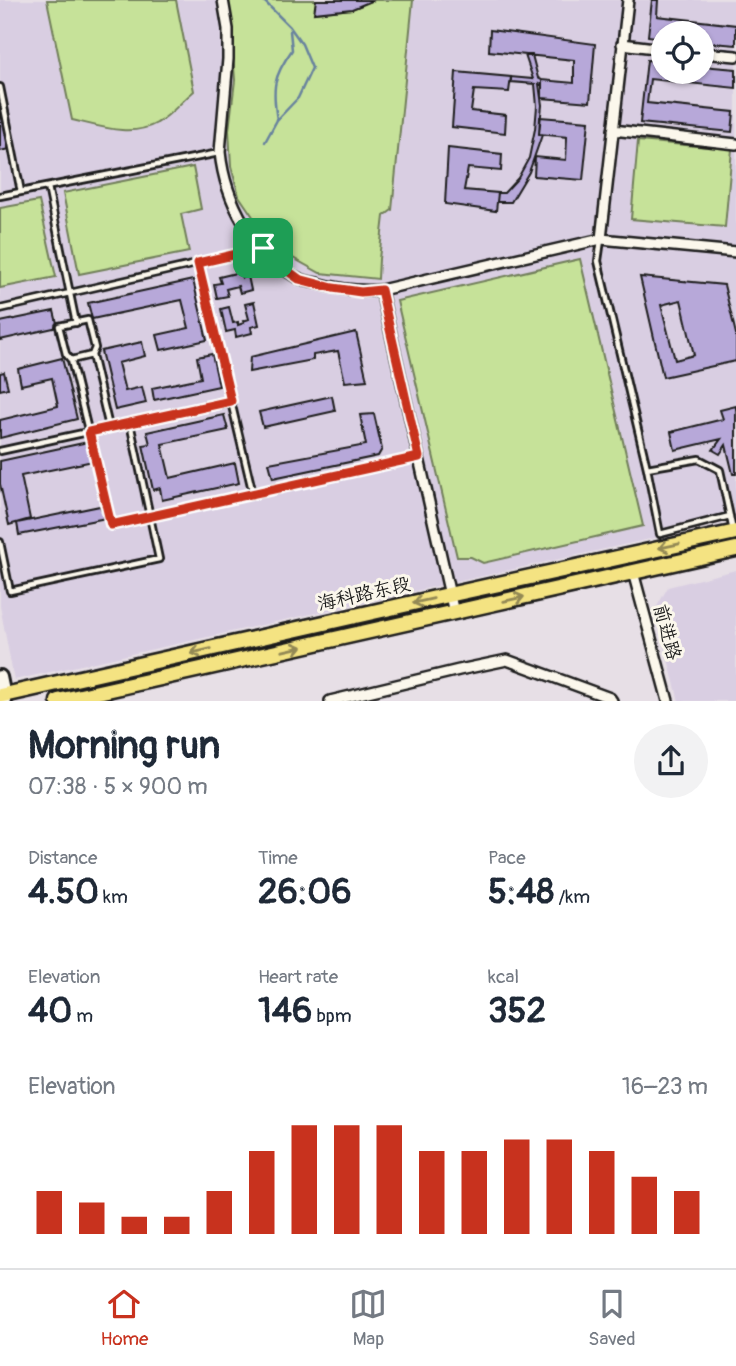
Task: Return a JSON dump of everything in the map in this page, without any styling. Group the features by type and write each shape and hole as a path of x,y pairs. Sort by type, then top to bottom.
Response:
{"main road":[{"name":"海科路东段","path":"3,698 450,594 735,532"},
{"name":"海科路东段","path":"58,701 736,549"},
{"path":"0,677 3,698"}],"street":[{"path":"223,0 229,59 220,152 228,191 240,220 274,261 299,279 361,292 381,290 601,239 736,252"},
{"path":"601,239 628,0"},
{"path":"622,44 651,48"},
{"path":"714,53 736,56"},
{"path":"613,130 736,144"},
{"path":"381,290 454,613"},
{"name":"前进路","path":"633,572 668,701"},
{"path":"330,701 507,660 612,701"}],"lane":[{"path":"0,87 21,192"},
{"path":"0,196 220,152"},
{"path":"48,187 76,323"},
{"path":"601,239 598,261 660,534 730,516"},
{"path":"0,309 263,248"},
{"path":"198,263 253,494"},
{"path":"109,427 92,355 95,348 88,320 59,326 66,354 71,360 111,525 419,457"},
{"path":"71,360 92,355"},
{"path":"0,451 231,401"},
{"path":"0,542 9,591 159,559 130,423"},
{"path":"647,468 699,459 720,470 735,532"}],"shaded area":[{"path":"0,0 736,0 736,520 14,680 0,606"},
{"path":"736,570 736,701 679,701 655,610 668,587"}],"green space":[{"path":"47,0 176,0 194,91 157,123 137,130 104,128 72,120"},
{"path":"225,0 316,0 315,13 352,9 374,0 413,0 392,210 384,216 378,279 320,273 284,253 260,227 239,196 231,166 229,130 235,80 230,14"},
{"path":"638,141 732,149 725,227 631,219"},
{"path":"193,167 201,209 181,214 189,252 79,274 63,193"},
{"path":"39,201 56,277 0,288 0,208"},
{"path":"580,259 643,526 483,563 471,557 457,557 397,301"}],"building":[{"path":"316,0 374,0 352,9 314,13"},
{"path":"652,0 658,0 657,16 701,21 651,21 651,36 648,36"},
{"path":"714,22 736,25 736,45 714,43"},
{"path":"490,30 595,44 590,102 542,98 542,80 574,83 574,60 489,51"},
{"path":"525,55 532,55 538,78 542,80 542,85 539,84 542,105 539,134 542,135 529,172 511,202 497,202 498,193 504,193 518,178 529,158 535,129 535,84 511,82 511,77 533,79"},
{"path":"647,60 651,60 651,79 647,103 734,112 732,132 640,123"},
{"path":"714,67 736,69 736,88 698,84 714,84"},
{"path":"456,72 511,77 509,92 474,90 471,111 506,115 505,133 452,127"},
{"path":"0,107 9,149 0,151"},
{"path":"540,117 589,121 583,180 534,176 535,157 566,160 567,137 539,134"},
{"path":"448,148 502,154 501,171 468,168 464,190 498,193 496,211 445,204"},
{"path":"240,272 242,278 248,276 251,290 240,293 238,286 226,289 228,296 217,298 214,284 221,283 219,277"},
{"path":"640,277 724,285 736,334 736,361 663,377","holes":["681,300 694,355 675,360 661,305"]},
{"path":"193,280 207,340 161,350 157,335 189,328 182,300 92,319 88,303"},
{"path":"254,302 259,325 251,327 252,333 236,337 235,330 226,332 221,309 229,307 233,323 238,322 238,325 249,319 245,304"},
{"path":"54,311 58,327 0,340 0,322"},
{"path":"356,332 367,380 345,382 338,351 313,355 313,360 249,372 250,357"},
{"path":"142,342 145,356 118,363 125,391 142,387 146,403 115,410 101,351"},
{"path":"212,354 219,386 154,400 152,388 201,378 197,357"},
{"path":"62,358 77,419 0,438 0,420 58,406 52,378 21,385 18,369"},
{"path":"4,372 8,388 0,390 0,373"},
{"path":"332,396 335,411 263,427 259,412"},
{"path":"736,406 736,474 733,474 726,445 720,454 713,450 721,439 675,450 671,432 723,419 720,410"},
{"path":"374,414 382,449 378,456 273,478 269,463 366,445 360,415"},
{"path":"224,415 228,430 162,444 170,478 235,463 239,483 162,500 160,488 153,490 143,445 150,444 147,432"},
{"path":"88,442 93,461 21,476 30,519 9,525 0,484 0,461"},
{"path":"100,506 106,518 19,535 17,523"}],"waterway":[{"path":"263,0 290,27 302,44 312,68 298,98 277,120 265,142"},
{"path":"277,120 276,83 292,50 290,31"}],"route":[{"path":"263,248 274,261 299,279 361,292 381,290 419,457 111,525 89,432 231,401 198,263 263,248"}]}
